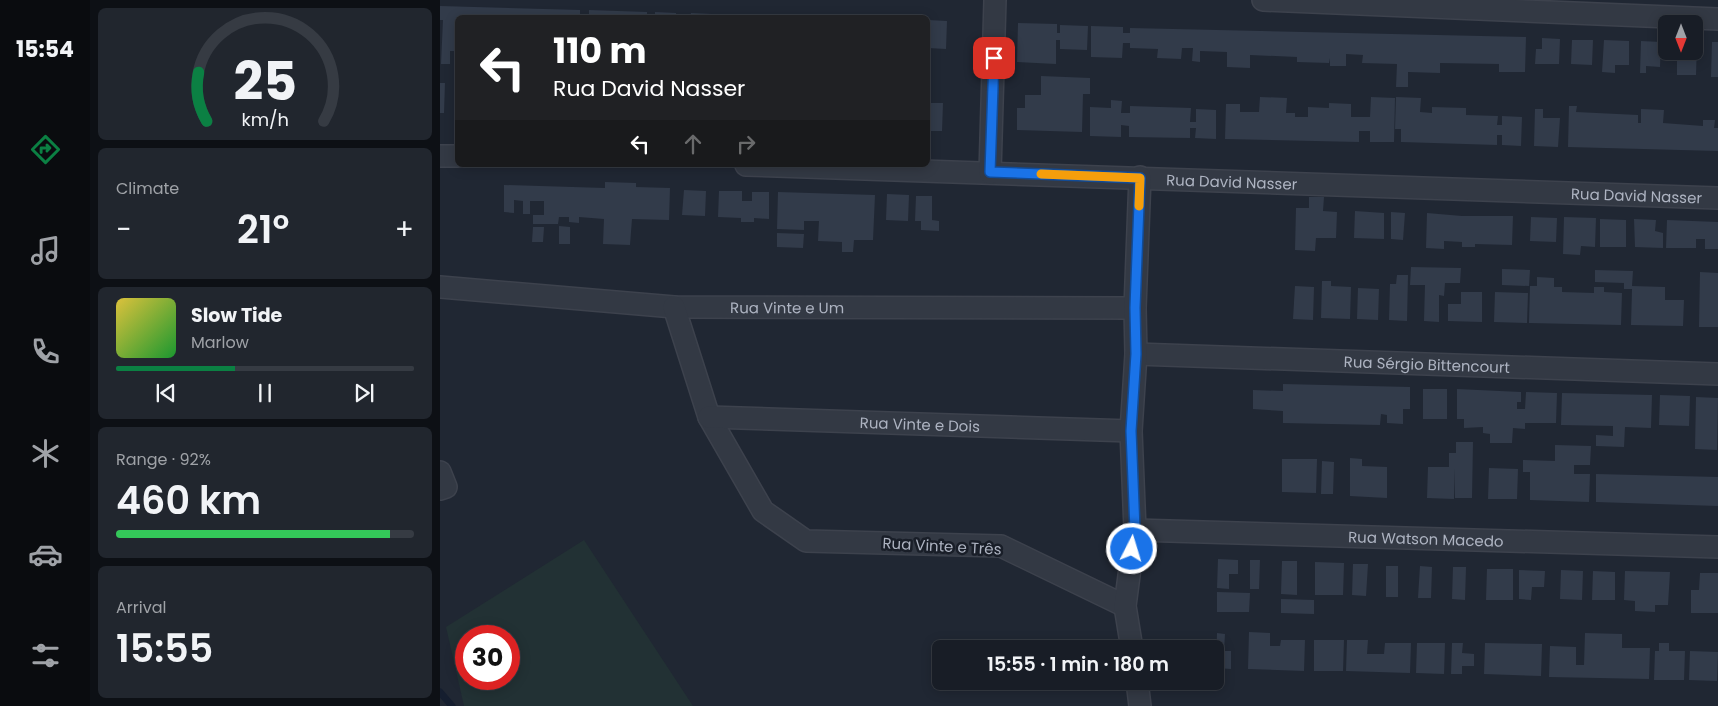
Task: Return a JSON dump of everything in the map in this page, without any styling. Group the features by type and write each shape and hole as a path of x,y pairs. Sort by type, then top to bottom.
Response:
{"street":[{"path":"990,172 995,0"},
{"path":"1263,0 1718,19"},
{"path":"440,156 455,156"},
{"name":"Rua David Nasser","path":"816,167 1718,198"},
{"path":"1131,640 1125,606 1135,530 1131,431 1136,354 1135,308 1140,178"},
{"name":"Rua Vinte e Um","path":"440,287 674,307 1135,308"},
{"path":"674,307 709,417"},
{"name":"Rua Sérgio Bittencourt","path":"1136,354 1718,374"},
{"name":"Rua Vinte e Dois","path":"709,417 1131,431"},
{"name":"Rua Vinte e Três","path":"709,417 763,511 806,541 1001,546 1125,606"},
{"path":"440,472 446,486 440,489"},
{"name":"Rua Watson Macedo","path":"1135,530 1718,547"},
{"path":"1138,690 1140,706"}],"shaded area":[{"path":"584,540 693,706 464,706 460,690 520,690 520,625 455,625 455,666 446,627"}],"building":[{"path":"440,6 580,10 580,15 455,15 455,51 450,51 450,64 441,64 443,20 440,20"},
{"path":"589,10 647,12 647,15 589,15"},
{"path":"655,12 676,13 676,15 655,15"},
{"path":"691,13 734,15 691,15"},
{"path":"930,20 947,21 946,49 930,48"},
{"path":"1018,23 1057,24 1057,33 1060,33 1060,25 1088,26 1087,50 1060,49 1060,40 1056,40 1056,64 1017,62"},
{"path":"1091,26 1123,27 1123,33 1130,33 1130,28 1526,37 1525,72 1499,72 1499,64 1440,63 1440,73 1408,72 1408,87 1396,87 1397,64 1362,63 1363,55 1346,54 1346,66 1330,66 1330,58 1329,63 1297,62 1297,57 1250,55 1250,68 1227,67 1227,52 1200,51 1200,62 1192,61 1193,48 1182,48 1181,59 1157,58 1158,49 1130,48 1130,43 1123,43 1122,58 1091,57"},
{"path":"1542,38 1560,39 1559,64 1535,64 1536,49 1542,49"},
{"path":"1572,40 1593,40 1592,65 1571,64"},
{"path":"1604,40 1629,41 1629,65 1615,65 1615,73 1602,72"},
{"path":"1641,41 1658,42 1660,67 1646,66 1646,73 1640,73"},
{"path":"1712,42 1718,42 1718,77 1711,77"},
{"path":"1677,60 1696,60 1696,75 1677,75"},
{"path":"1041,76 1090,78 1090,94 1083,94 1082,132 1017,130 1017,108 1025,108 1025,95 1041,95"},
{"path":"440,83 445,83 444,113 440,113"},
{"path":"1260,97 1287,98 1286,113 1295,113 1295,117 1308,117 1308,107 1329,108 1329,103 1351,104 1351,117 1370,117 1371,97 1395,98 1394,142 1370,142 1370,131 1359,131 1359,142 1225,139 1226,104 1240,104 1240,112 1259,112"},
{"path":"1396,97 1421,98 1420,112 1432,113 1432,107 1466,108 1466,115 1498,116 1497,125 1502,125 1502,116 1522,117 1521,146 1502,145 1502,135 1497,135 1497,145 1401,142 1401,129 1395,129"},
{"path":"1111,100 1122,101 1121,113 1130,113 1130,106 1191,108 1190,122 1196,122 1196,109 1216,110 1216,139 1195,138 1196,128 1190,128 1190,138 1129,137 1129,126 1121,125 1121,137 1090,136 1090,107 1111,108"},
{"path":"930,103 943,103 942,131 930,131"},
{"path":"1569,106 1577,106 1576,112 1638,115 1638,123 1641,123 1641,109 1664,110 1663,123 1703,126 1703,120 1715,120 1714,128 1718,128 1718,151 1568,147"},
{"path":"1535,109 1543,109 1543,118 1560,118 1558,147 1534,146"},
{"path":"605,182 636,183 636,187 670,188 669,220 632,219 630,245 603,244 604,219 579,217 579,223 569,222 569,217 559,217 558,224 533,224 533,215 544,215 544,201 530,201 530,214 523,214 523,201 514,200 514,213 504,212 504,185 605,188"},
{"path":"684,190 706,191 705,216 682,215"},
{"path":"719,191 742,191 742,201 752,201 752,192 769,192 769,219 754,218 754,222 741,222 741,218 718,217"},
{"path":"778,192 875,195 873,240 854,240 853,252 842,252 842,242 818,241 819,221 804,221 804,230 777,229"},
{"path":"887,194 909,195 908,221 886,220"},
{"path":"916,196 932,196 932,220 939,221 939,231 921,230 921,221 915,221"},
{"path":"1309,197 1324,197 1323,211 1337,212 1336,238 1316,238 1315,251 1295,250 1296,208 1309,208"},
{"path":"1355,211 1384,213 1384,239 1354,238"},
{"path":"1391,212 1405,213 1403,240 1391,239"},
{"path":"1427,213 1462,216 1513,216 1512,245 1475,244 1475,247 1462,247 1462,242 1444,241 1444,249 1426,248"},
{"path":"1531,217 1557,218 1556,242 1530,241"},
{"path":"1564,217 1596,218 1595,247 1581,246 1580,255 1563,254"},
{"path":"1600,219 1626,220 1626,247 1600,247"},
{"path":"1634,219 1656,220 1655,231 1663,233 1663,248 1635,247"},
{"path":"1667,220 1718,222 1718,249 1705,249 1705,239 1696,239 1696,248 1666,248"},
{"path":"559,226 570,227 570,244 559,244"},
{"path":"533,227 544,227 543,242 532,242"},
{"path":"777,233 804,234 803,248 777,247"},
{"path":"1411,267 1461,268 1460,283 1445,283 1444,296 1439,295 1439,322 1424,321 1425,285 1410,285"},
{"path":"1502,269 1530,270 1529,286 1502,285"},
{"path":"1595,270 1633,271 1632,286 1665,287 1665,300 1684,300 1683,326 1631,325 1632,289 1624,289 1624,283 1595,282"},
{"path":"1700,272 1718,273 1718,327 1699,327"},
{"path":"1397,275 1408,275 1407,321 1389,320 1390,284 1396,284"},
{"path":"1537,277 1554,278 1554,287 1562,287 1562,292 1594,293 1594,287 1604,287 1604,292 1622,293 1621,325 1529,323 1530,286 1537,286"},
{"path":"1322,281 1331,281 1331,286 1351,287 1350,319 1321,318"},
{"path":"1295,286 1314,287 1313,320 1293,319"},
{"path":"1358,288 1379,289 1378,320 1357,319"},
{"path":"1461,292 1482,292 1482,322 1448,321 1448,304 1461,304"},
{"path":"1495,292 1528,293 1527,323 1494,322"},
{"path":"1283,384 1410,387 1410,409 1403,409 1403,424 1387,423 1387,415 1381,414 1380,425 1283,423 1283,411 1253,409 1253,390 1283,391"},
{"path":"1423,389 1447,389 1447,419 1423,419"},
{"path":"1457,389 1521,392 1521,402 1517,402 1517,409 1525,409 1526,392 1557,393 1556,423 1525,423 1525,429 1513,428 1512,443 1490,443 1490,434 1483,433 1483,427 1464,428 1464,419 1457,419"},
{"path":"1562,393 1652,395 1651,428 1625,427 1624,447 1596,446 1596,435 1613,436 1613,426 1561,425"},
{"path":"1660,395 1690,396 1689,426 1659,425"},
{"path":"1696,397 1718,398 1717,450 1695,449"},
{"path":"1456,442 1473,442 1472,498 1455,498 1455,468 1454,499 1427,498 1428,467 1449,467 1449,453 1456,453"},
{"path":"1555,445 1591,446 1590,465 1574,465 1574,474 1590,474 1589,502 1530,500 1530,472 1523,472 1523,460 1555,461"},
{"path":"1350,458 1362,459 1362,466 1387,467 1387,498 1350,496"},
{"path":"1282,459 1317,459 1316,493 1282,492"},
{"path":"1322,461 1334,462 1333,494 1321,494"},
{"path":"1489,468 1518,469 1517,499 1488,499"},
{"path":"1596,474 1718,477 1718,506 1596,502"},
{"path":"1218,559 1238,560 1238,574 1229,574 1229,589 1217,588"},
{"path":"1250,560 1260,560 1259,589 1250,589"},
{"path":"1282,561 1297,561 1297,595 1281,594"},
{"path":"1315,562 1344,563 1343,595 1315,595"},
{"path":"1353,564 1368,564 1366,596 1352,595"},
{"path":"1386,566 1398,566 1398,597 1386,597"},
{"path":"1420,566 1432,567 1431,598 1418,598"},
{"path":"1453,567 1466,567 1465,600 1452,599"},
{"path":"1487,569 1513,569 1513,600 1486,600"},
{"path":"1519,570 1545,571 1544,587 1532,587 1531,600 1519,599"},
{"path":"1561,570 1583,571 1582,600 1560,599"},
{"path":"1593,571 1615,572 1615,600 1592,600"},
{"path":"1625,571 1670,572 1668,605 1655,605 1655,612 1635,611 1635,601 1624,600"},
{"path":"1700,573 1718,573 1718,613 1691,613 1691,590 1699,590"},
{"path":"1217,592 1250,593 1249,612 1217,612"},
{"path":"1281,599 1314,600 1314,614 1281,613"},
{"path":"1249,632 1270,633 1270,646 1280,646 1281,640 1305,640 1304,671 1248,669"},
{"path":"1217,633 1225,634 1224,651 1224,640 1217,640"},
{"path":"1585,633 1622,634 1622,648 1650,648 1649,679 1549,677 1550,646 1576,647 1576,665 1584,665"},
{"path":"1314,640 1344,640 1343,671 1314,671"},
{"path":"1347,640 1368,640 1367,654 1384,654 1385,643 1411,643 1410,673 1346,671"},
{"path":"1417,643 1445,643 1444,674 1416,673"},
{"path":"1452,643 1463,643 1462,653 1474,654 1474,666 1462,666 1462,674 1451,674"},
{"path":"1485,643 1542,644 1541,676 1484,674"},
{"path":"1659,643 1669,643 1669,651 1685,651 1684,680 1654,680 1655,651 1659,651"},
{"path":"1224,651 1231,651 1231,669 1224,669"},
{"path":"1690,651 1718,652 1717,681 1689,680"}],"waterway":[{"path":"440,692 452,706"}],"slow traffic":[{"path":"1041,174 1140,178 1139,206"}],"route":[{"path":"994,58 990,172 1140,178 1135,308 1136,354 1131,431 1135,530 1132,549"}]}
